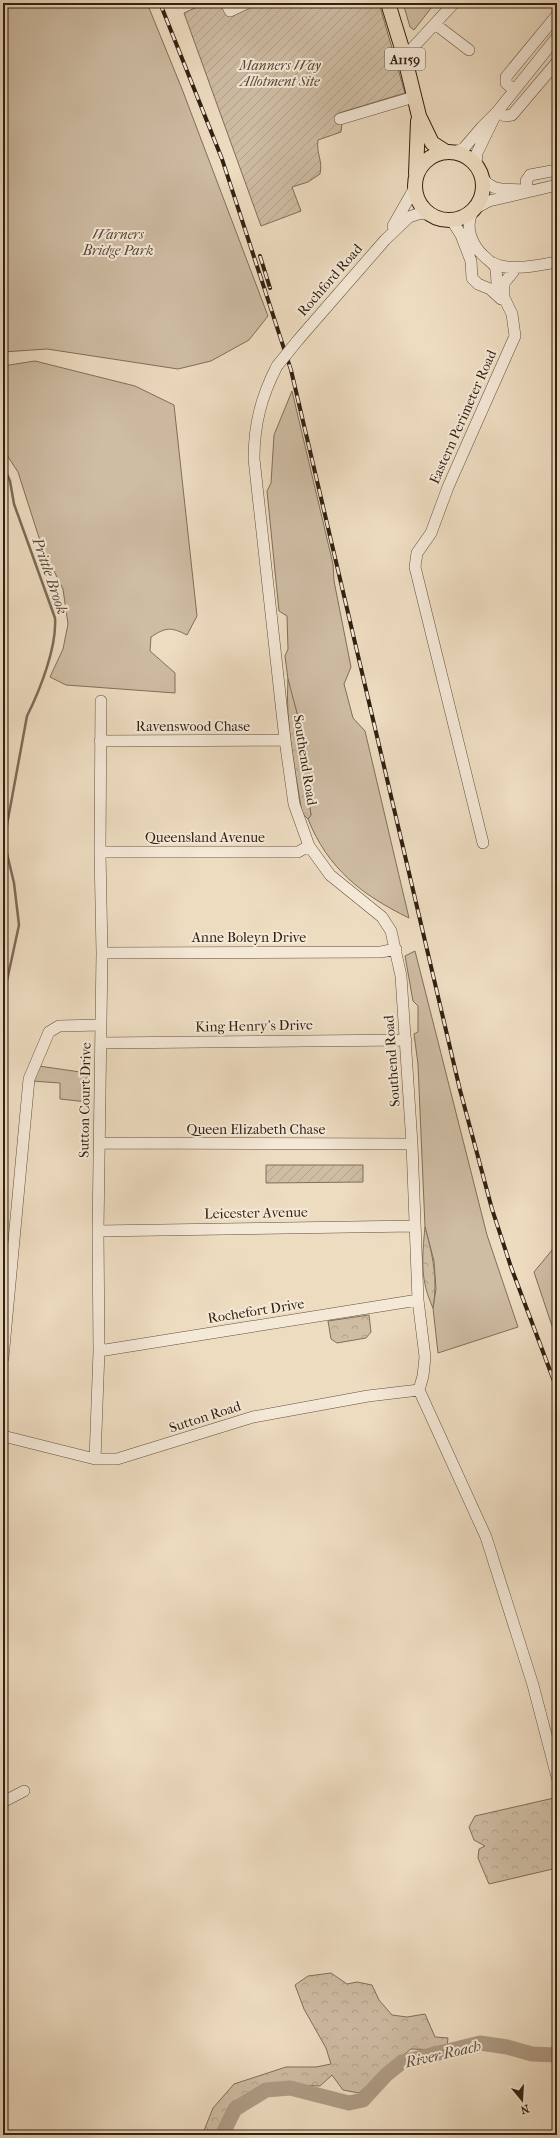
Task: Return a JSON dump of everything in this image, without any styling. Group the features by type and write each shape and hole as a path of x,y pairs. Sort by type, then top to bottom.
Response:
{"main road":[{"name":"A1159","path":"388,3 404,55 419,116 432,142 450,153 466,156 479,171"},
{"name":"A1159","path":"414,189 419,116"},
{"path":"416,174 423,162 431,157 450,153"},
{"path":"414,189 420,205 432,215 447,220 458,219 474,210 483,192 479,171"}],"street":[{"path":"228,7 247,3"},
{"path":"404,55 409,52 454,3"},
{"path":"514,90 506,83 506,77 557,15"},
{"path":"435,24 469,50"},
{"path":"450,153 464,148 497,112 557,37"},
{"path":"497,112 505,116 512,115 557,62"},
{"path":"340,118 414,97"},
{"path":"497,112 477,153 479,171 487,184 494,188 528,190"},
{"path":"528,190 526,181 530,175 557,170"},
{"path":"496,277 496,268 481,253 470,235 468,222 474,210 489,201 508,198 528,190 557,185"},
{"name":"Rochford Road","path":"385,240 414,189"},
{"name":"Rochford Road","path":"277,366 385,240 413,215 421,213 432,215"},
{"path":"447,220 453,222 459,230 471,260 472,278 482,285 489,284 496,277 527,266"},
{"path":"471,270 478,261 484,260 527,266 557,262"},
{"path":"504,295 504,283 513,272"},
{"name":"Eastern Perimeter Road","path":"482,842 415,573 416,556 429,537 448,487 513,342 515,325 504,295 496,283 496,277"},
{"name":"Eastern Perimeter Road","path":"482,285 490,289 509,309"},
{"name":"Southend Road","path":"277,366 267,386 256,420 254,459 285,740 294,804 309,846 330,875 382,917 391,931 396,949 401,976 406,1040 418,1300 425,1357 423,1376 419,1390"},
{"name":"Sutton Court Drive","path":"95,1459 99,1351 98,1231 102,953 100,852 101,702"},
{"name":"Ravenswood Chase","path":"100,741 285,740"},
{"name":"Queensland Avenue","path":"100,852 298,852 309,846"},
{"name":"Anne Boleyn Drive","path":"102,953 381,952 396,949"},
{"path":"3,1358 29,1080 49,1032 59,1026 100,1025"},
{"name":"King Henry's Drive","path":"101,1043 406,1040"},
{"name":"Queen Elizabeth Chase","path":"100,1143 412,1144"},
{"name":"Leicester Avenue","path":"98,1231 414,1226"},
{"name":"Rochefort Drive","path":"99,1351 418,1300"},
{"path":"419,1390 486,1536 533,1685 557,1777"},
{"name":"Sutton Road","path":"3,1436 95,1459 117,1459 139,1454 253,1417 368,1396 419,1390"},
{"path":"3,1802 24,1791"}],"green space":[{"name":"Warners Bridge Park","path":"3,3 147,3 182,89 268,316 249,340 211,361 178,369 47,349 3,352"},
{"name":"Manners Way Allotment Site","path":"206,3 379,3 405,93 339,113 342,123 341,132 318,140 321,165 320,174 308,182 292,187 301,211 261,226 184,13"},
{"path":"403,3 435,3 414,30 410,27"},
{"path":"35,361 135,386 174,405 197,616 187,635 173,629 169,629 161,631 151,637 150,651 175,673 175,693 66,685 50,677 63,649 68,624 63,589 42,547 18,472 3,449 3,366"},
{"path":"292,391 333,564 334,581 351,667 344,684 353,718 365,731 409,918 376,900 348,879 336,866 316,837 308,819 311,815 298,738 297,713 289,687 285,656 288,649 287,616 279,611 267,491 271,483 274,435"},
{"path":"288,679 297,713 298,738 311,815 308,819 302,813 291,746 287,696"},
{"path":"415,951 487,1235 518,1327 438,1353 433,1308 436,1289 434,1261 425,1227 418,1064 414,1034 418,1032 418,1006 413,1001 405,956"},
{"path":"39,1066 87,1073 87,1102 60,1099 60,1083 32,1081"},
{"path":"266,1165 363,1165 363,1182 266,1183"},
{"path":"425,1227 435,1277 433,1308 426,1288 423,1269"},
{"path":"557,1244 557,1341 534,1272"},
{"path":"369,1315 371,1332 366,1338 337,1343 331,1339 328,1321"},
{"path":"554,1798 557,1805 557,1868 489,1884 478,1858 479,1849 485,1846 474,1840 469,1827 475,1816"},
{"path":"331,1973 347,1984 357,1982 372,1985 379,2000 392,2015 407,2017 425,2014 435,2037 448,2038 447,2047 438,2050 411,2049 359,2093 343,2090 332,2075 320,2086 286,2086 259,2092 247,2098 236,2108 216,2135 203,2133 213,2108 234,2084 286,2067 316,2067 331,2064 326,2048 304,2009 295,1985 308,1976"}],"waterway":[{"name":"Prittle Brook","path":"3,465 10,481 14,504 55,618 53,642 47,668 27,716 4,841 14,883 19,925 3,999"},
{"name":"River Roach","path":"222,2135 235,2109 266,2090 290,2088 349,2103 363,2100 386,2075 402,2062 480,2043 507,2047 532,2054 557,2055"}],"railway":[{"path":"160,3 222,159 291,370 460,1090 492,1209 511,1267 557,1389"},
{"path":"260,256 270,288"}]}
